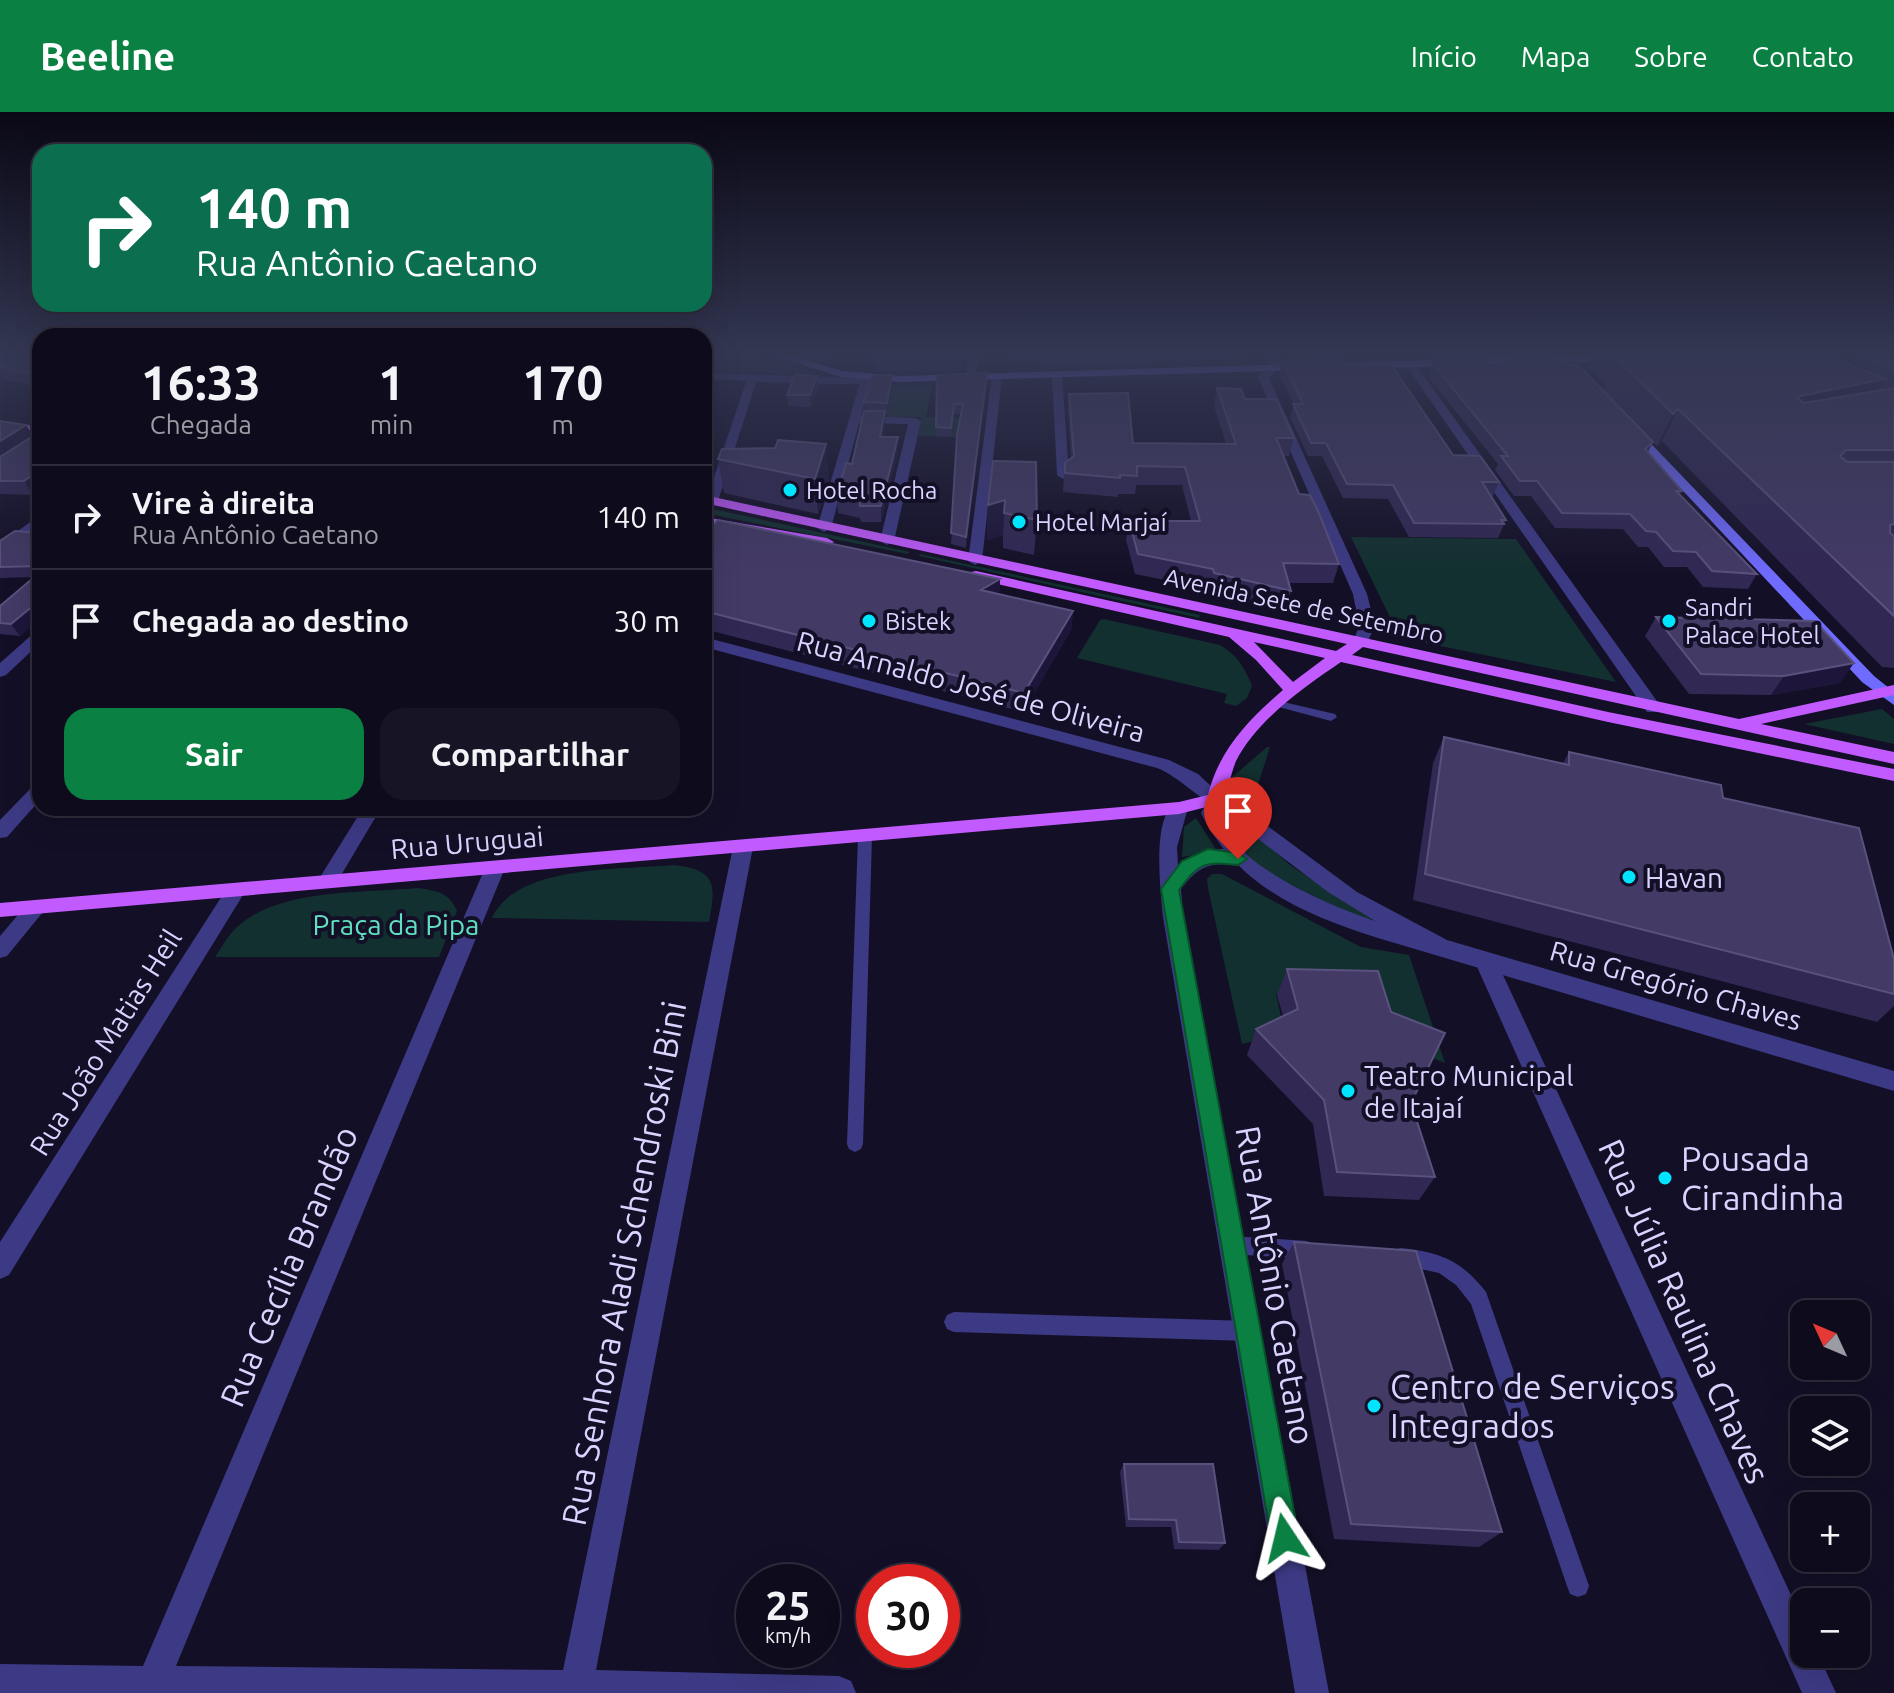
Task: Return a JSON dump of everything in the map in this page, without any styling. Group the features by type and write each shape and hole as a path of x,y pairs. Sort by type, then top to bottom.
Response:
{"main road":[{"path":"1632,429 1891,694"},
{"name":"Avenida Sete de Setembro","path":"712,501 824,528 886,551 975,561 1894,758"},
{"path":"712,522 848,547"},
{"name":"Avenida Sete de Setembro","path":"961,572 1608,717 1894,775"},
{"path":"1233,632 1262,657 1286,698"},
{"path":"1179,808 1216,799 1222,774 1233,751 1286,698 1339,655 1361,642"},
{"path":"1738,723 1891,694"},
{"name":"Rua Uruguai","path":"0,910 1179,808"}],"street":[{"path":"712,489 734,429"},
{"path":"824,528 853,429"},
{"path":"886,551 913,429"},
{"path":"975,561 991,429"},
{"path":"1060,429 1063,475"},
{"path":"1286,429 1360,594 1367,626 1361,642"},
{"path":"1456,429 1653,708"},
{"path":"0,551 32,525"},
{"path":"0,672 32,642"},
{"name":"Rua Arnaldo José de Oliveira","path":"712,644 1163,764 1179,769 1198,781 1216,799"},
{"path":"0,832 32,798"},
{"name":"Rua Gregório Chaves","path":"1440,946 1380,915 1322,878 1267,833 1216,799 1210,813 1213,823 1238,859 1277,885 1348,921 1390,936 1440,946 1894,1081"},
{"name":"Rua Antônio Caetano","path":"1179,808 1167,847 1170,889 1312,1693"},
{"path":"327,882 367,816"},
{"name":"Rua Senhora Aladi Schendroski Bini","path":"575,1690 743,847"},
{"path":"1170,889 1188,865 1208,855 1238,859"},
{"name":"Rua Cecília Brandão","path":"150,1688 495,868"},
{"name":"Rua João Matias Heil","path":"0,1266 236,890"},
{"path":"0,950 36,907"},
{"name":"Rua Júlia Raulina Chaves","path":"1485,960 1819,1693"},
{"path":"0,1681 150,1688 773,1689 839,1693"}],"lane":[{"path":"1286,698 1331,717"},
{"path":"855,1144 865,837"},
{"path":"1231,1245 1324,1251"},
{"path":"1387,1256 1433,1259 1451,1267 1479,1299 1578,1586"},
{"path":"954,1322 1249,1331"}],"green space":[{"path":"919,429 958,429 957,437 918,436"},
{"path":"712,509 910,552 712,515"},
{"path":"1351,537 1516,539 1616,682 1406,639 1397,632"},
{"path":"920,554 1200,615 1199,618"},
{"path":"1100,620 1220,645 1236,658 1246,673 1252,686 1247,698 1236,706 1224,703 1227,694 1077,658"},
{"path":"1882,709 1894,719 1894,744 1804,724"},
{"path":"1270,747 1256,791 1262,816 1230,779"},
{"path":"1219,815 1248,827 1290,865 1384,927 1302,891 1259,866 1232,843"},
{"path":"1196,818 1217,851 1182,857 1184,827"},
{"path":"674,865 706,875 713,898 709,922 492,918 505,900 523,888 547,879 600,870"},
{"path":"1212,874 1222,874 1361,947 1409,955 1445,1063 1380,1037 1366,996 1276,994 1285,1034 1242,1044 1208,888 1207,879"},
{"name":"Praça da Pipa","path":"418,888 446,896 457,911 439,957 215,957 237,927 255,914 276,905 348,892"}],"building":[{"path":"0,429 20,429 0,441"},
{"path":"860,429 882,429 880,437 898,437 881,506 860,506 860,502 837,497 846,463 852,464"},
{"path":"958,429 980,429 966,537 951,533"},
{"path":"1072,429 1132,429 1133,443 1236,444 1231,429 1290,429 1294,438 1276,438 1299,494 1310,495 1318,511 1339,564 1283,563 1291,591 1214,573 1213,569 1138,554 1129,521 1200,521 1185,467 1137,466 1137,476 1120,475 1120,478 1065,473 1065,463 1074,456"},
{"path":"1304,429 1435,429 1453,455 1480,456 1499,482 1482,482 1506,520 1501,520 1504,524 1414,523 1393,485 1347,484 1326,443 1311,443"},
{"path":"1486,429 1640,429 1653,442 1645,449 1682,491 1676,491 1757,574 1712,571 1696,552 1673,551 1656,532 1646,531 1630,514 1562,513 1537,481 1520,481 1501,456 1508,456"},
{"path":"1699,429 1894,429 1894,450 1846,450 1840,456 1847,462 1894,462 1894,524 1890,525 1890,533 1894,536 1894,616"},
{"path":"32,437 32,476 24,481 0,481 0,457"},
{"path":"778,440 826,444 815,479 718,459 722,449 775,448"},
{"path":"993,461 1036,462 1037,520 1004,513 1005,500 988,505"},
{"name":"Bistek","path":"718,520 1000,579 981,590 1073,611 1024,693 712,613 712,525"},
{"path":"15,531 32,532 32,566 0,567 0,541"},
{"path":"32,579 32,607 11,624 0,623 0,606"},
{"path":"1656,617 1815,621 1854,663 1784,676 1701,674"},
{"name":"Havan","path":"1444,737 1569,765 1569,752 1721,785 1723,798 1859,828 1894,959 1894,994 1425,874"},
{"name":"Teatro Municipal de Itajaí","path":"1287,969 1378,971 1391,1012 1445,1033 1411,1103 1435,1177 1337,1172 1324,1100 1256,1029 1298,1009"},
{"name":"Centro de Serviços Integrados","path":"1294,1242 1416,1251 1502,1532 1351,1524"},
{"path":"1124,1464 1213,1464 1225,1543 1179,1542 1176,1520 1129,1519"}],"place":[{"name":"Hotel Rocha","path":"790,490"},
{"name":"Hotel Marjaí","path":"1019,522"},
{"name":"Bistek","path":"869,621"},
{"name":"Sandri Palace Hotel","path":"1669,621"},
{"name":"Havan","path":"1629,877"},
{"name":"Teatro Municipal de Itajaí","path":"1348,1091"},
{"name":"Pousada Cirandinha","path":"1665,1178"},
{"name":"Centro de Serviços Integrados","path":"1374,1406"}],"route":[{"path":"1238,859 1208,855 1188,865 1170,889 1285,1538"}]}
